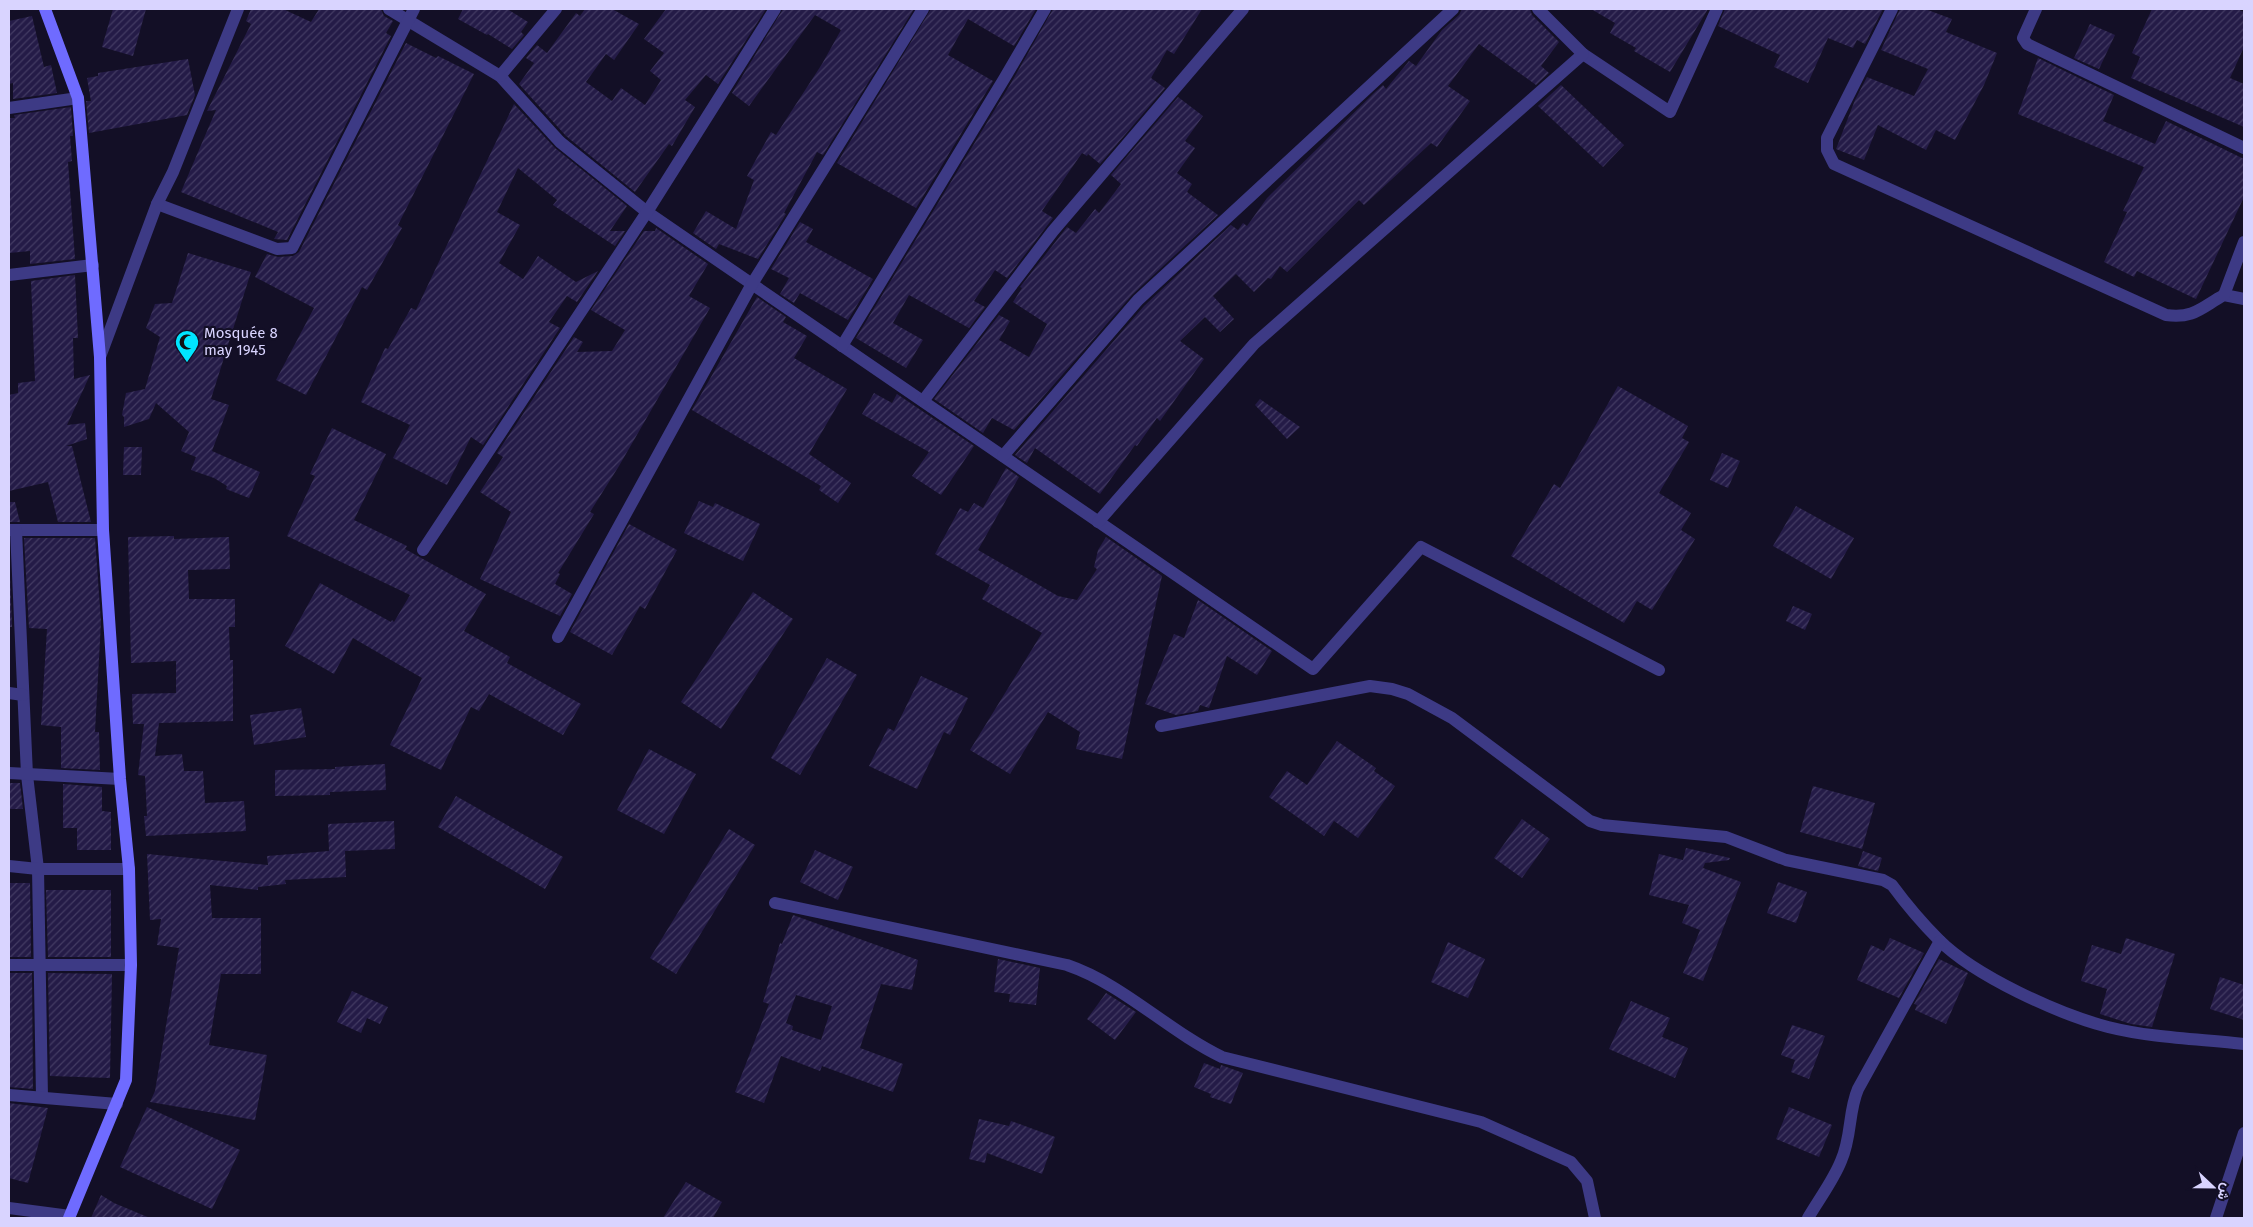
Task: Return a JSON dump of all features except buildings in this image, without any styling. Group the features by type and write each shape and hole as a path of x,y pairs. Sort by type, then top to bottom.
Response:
{"street":[{"path":"9,1208 69,1217 126,1080 131,965 129,869 120,779 103,530 100,357 78,98 45,9"},
{"path":"100,357 158,204 173,172 238,9"},
{"path":"389,9 411,14 500,76 560,142 646,212 1313,669 1420,547 1659,670"},
{"path":"500,76 556,9"},
{"path":"423,550 646,212 775,9"},
{"path":"558,637 752,284 923,9"},
{"path":"842,346 999,88 1044,9"},
{"path":"923,401 1053,231 1243,9"},
{"path":"1003,456 1138,300 1453,9"},
{"path":"1538,9 1583,54 1670,112 1716,9"},
{"path":"1892,9 1827,138 1827,150 1834,164 2166,314 2180,317 2197,312 2224,295 2244,242"},
{"path":"2036,9 2024,38 2027,44 2244,148"},
{"path":"158,204 277,249 292,248 411,14"},
{"path":"1098,522 1254,344 1583,54"},
{"path":"9,108 78,98"},
{"path":"9,274 93,266"},
{"path":"2224,295 2244,299"},
{"path":"42,1098 38,869 27,775 24,694 14,615 12,530 103,530"},
{"path":"1161,726 1370,686 1400,691 1452,718 1590,821 1602,825 1726,837 1786,860 1884,880 1892,885 1940,941 1974,966 2011,988 2049,1007 2108,1027 2164,1036 2244,1044"},
{"path":"9,693 24,694"},
{"path":"9,774 120,779"},
{"path":"9,866 38,869 129,869"},
{"path":"775,904 1067,965 1088,972 1198,1046 1222,1057 1481,1122 1571,1162 1587,1181 1595,1218"},
{"path":"1808,1218 1841,1160 1849,1136 1852,1102 1858,1089 1940,941"},
{"path":"9,965 131,965"},
{"path":"9,1095 117,1104"},
{"path":"2216,1218 2244,1133"}],"place":[{"name":"Mosquée 8 may 1945","path":"187,363"}]}
